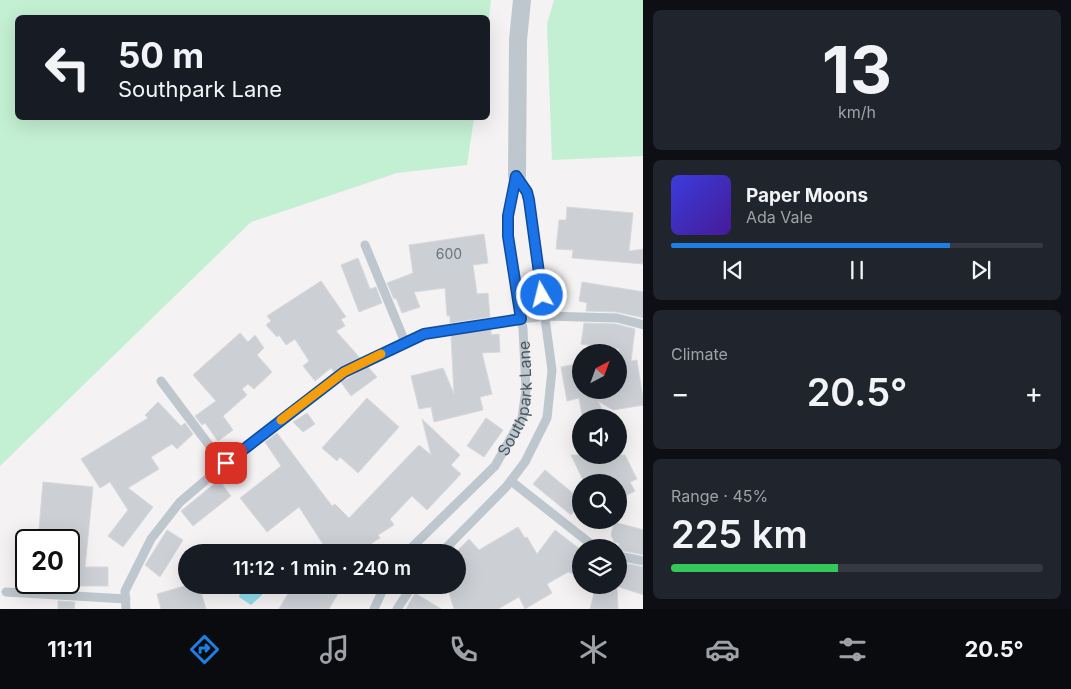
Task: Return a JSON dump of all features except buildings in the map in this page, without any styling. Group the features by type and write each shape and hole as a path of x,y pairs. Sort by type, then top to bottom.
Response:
{"street":[{"name":"Southpark Lane","path":"516,176 518,40 522,0"}],"lane":[{"name":"Southpark Lane","path":"450,544 510,481 525,462 547,418 552,370 529,200 527,192 516,176"},
{"name":"Southpark Lane","path":"415,544 495,466 522,418 526,390 521,319 508,236 508,216 516,176"},
{"path":"365,245 405,342"},
{"path":"126,609 125,591 151,538 180,502 224,465 344,372 424,334 545,316 617,318 643,325"},
{"path":"161,381 224,465"},
{"path":"510,481 584,539"},
{"path":"627,558 643,561"},
{"path":"6,592 126,599"},
{"path":"374,609 381,594"},
{"path":"397,609 407,594"}],"green space":[{"path":"0,0 491,0 489,15 15,15 15,120 474,120 467,165 397,173 251,222 0,466"},
{"path":"554,0 643,0 643,156 552,160 547,24"}],"water":[{"path":"240,594 263,594 251,605 239,597"}],"slow traffic":[{"path":"281,420 344,372 381,354"}],"route":[{"path":"226,463 344,372 424,334 521,319 508,236 508,216 516,176 527,192 529,200 542,295"}]}
